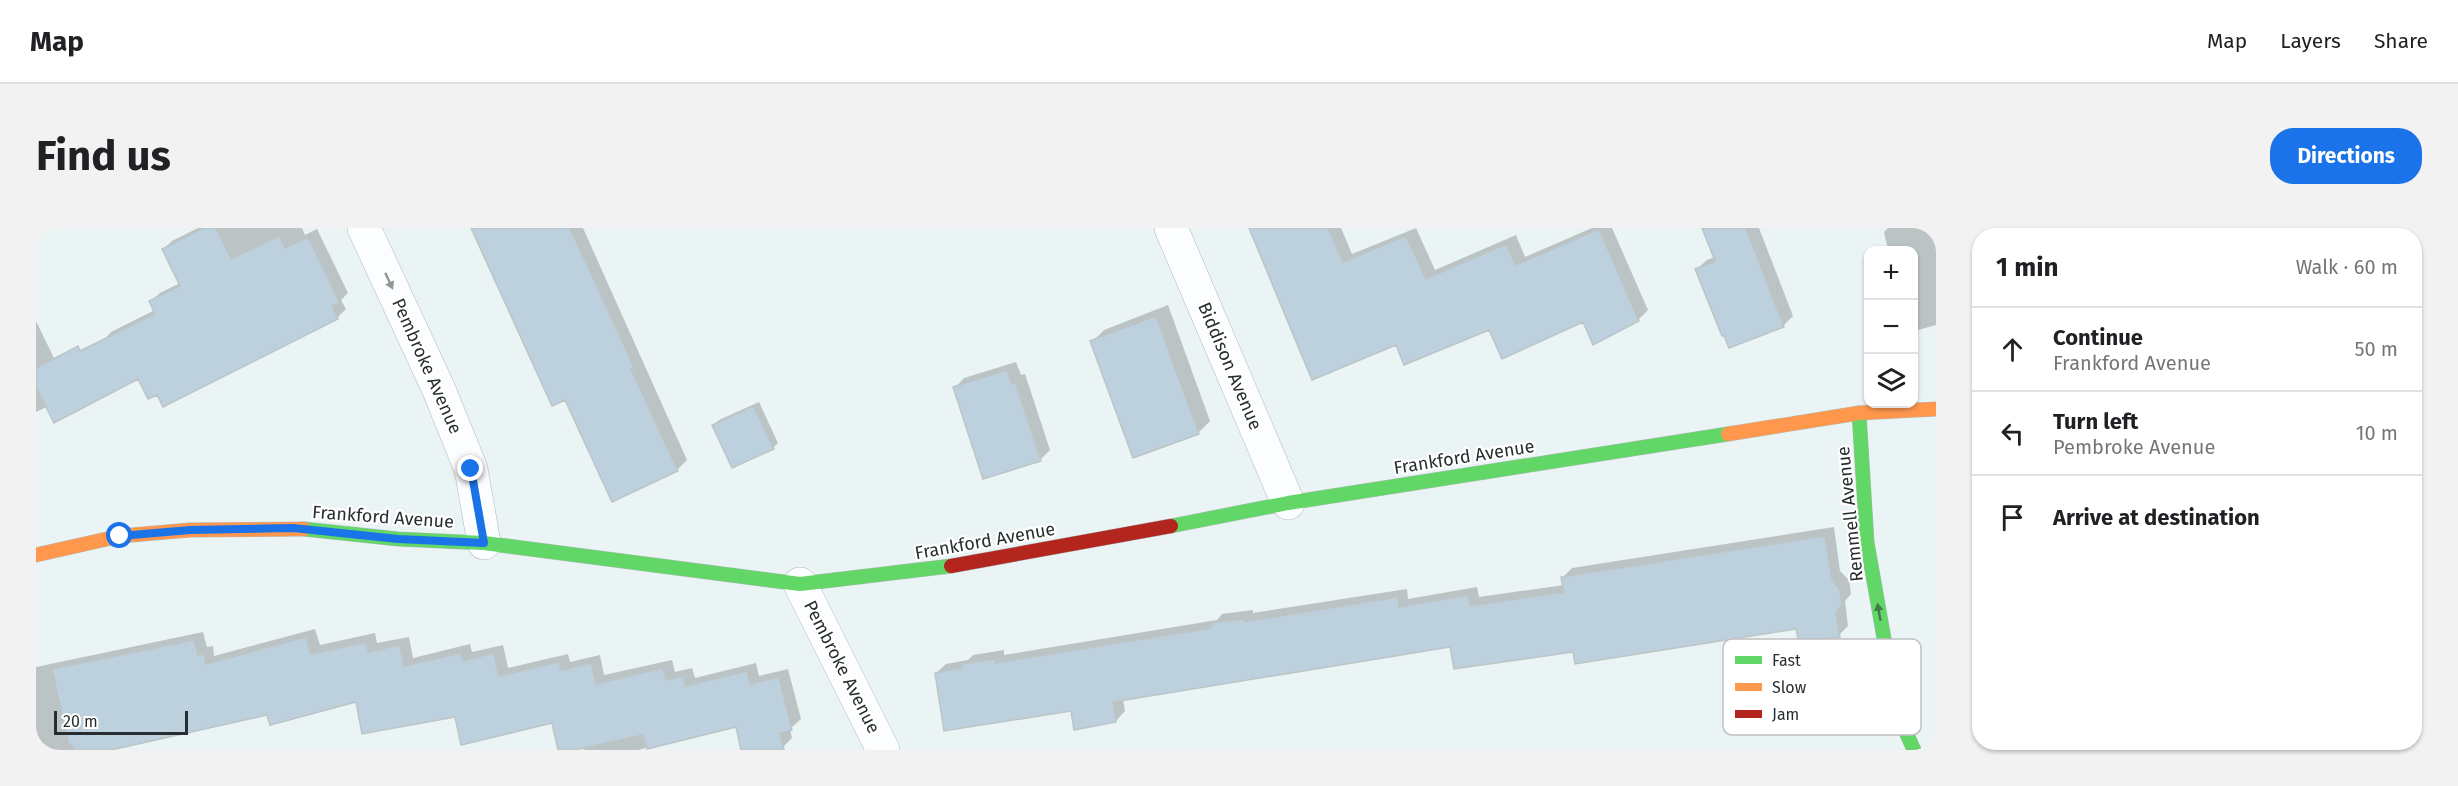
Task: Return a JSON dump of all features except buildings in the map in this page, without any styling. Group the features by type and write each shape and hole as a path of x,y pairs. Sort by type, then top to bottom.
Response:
{"street":[{"name":"Pembroke Avenue","path":"364,228 439,390 471,469 484,543"},
{"name":"Biddison Avenue","path":"1171,228 1288,503"},
{"name":"Frankford Avenue","path":"36,555 120,536 190,530 293,528 398,539 484,543 800,584 915,572 1143,532 1288,503 1859,413 1936,409"},
{"name":"Remmell Avenue","path":"1859,413 1867,542 1884,639"},
{"name":"Pembroke Avenue","path":"800,584 883,750"},
{"name":"Remmell Avenue","path":"1907,735 1914,750"}],"traffic: fast":[{"path":"1859,413 1867,542 1884,639"},
{"path":"1171,526 1288,503 1728,434"},
{"path":"304,529 398,539 484,543 800,584 951,566"},
{"path":"1907,735 1914,750"}],"traffic: slow":[{"path":"1728,434 1859,413 1936,409"},
{"path":"36,555 120,536 190,530 304,529"}],"traffic: jam":[{"path":"951,566 1171,526"}],"route":[{"path":"120,536 190,530 293,528 398,539 484,543 471,469"}]}
